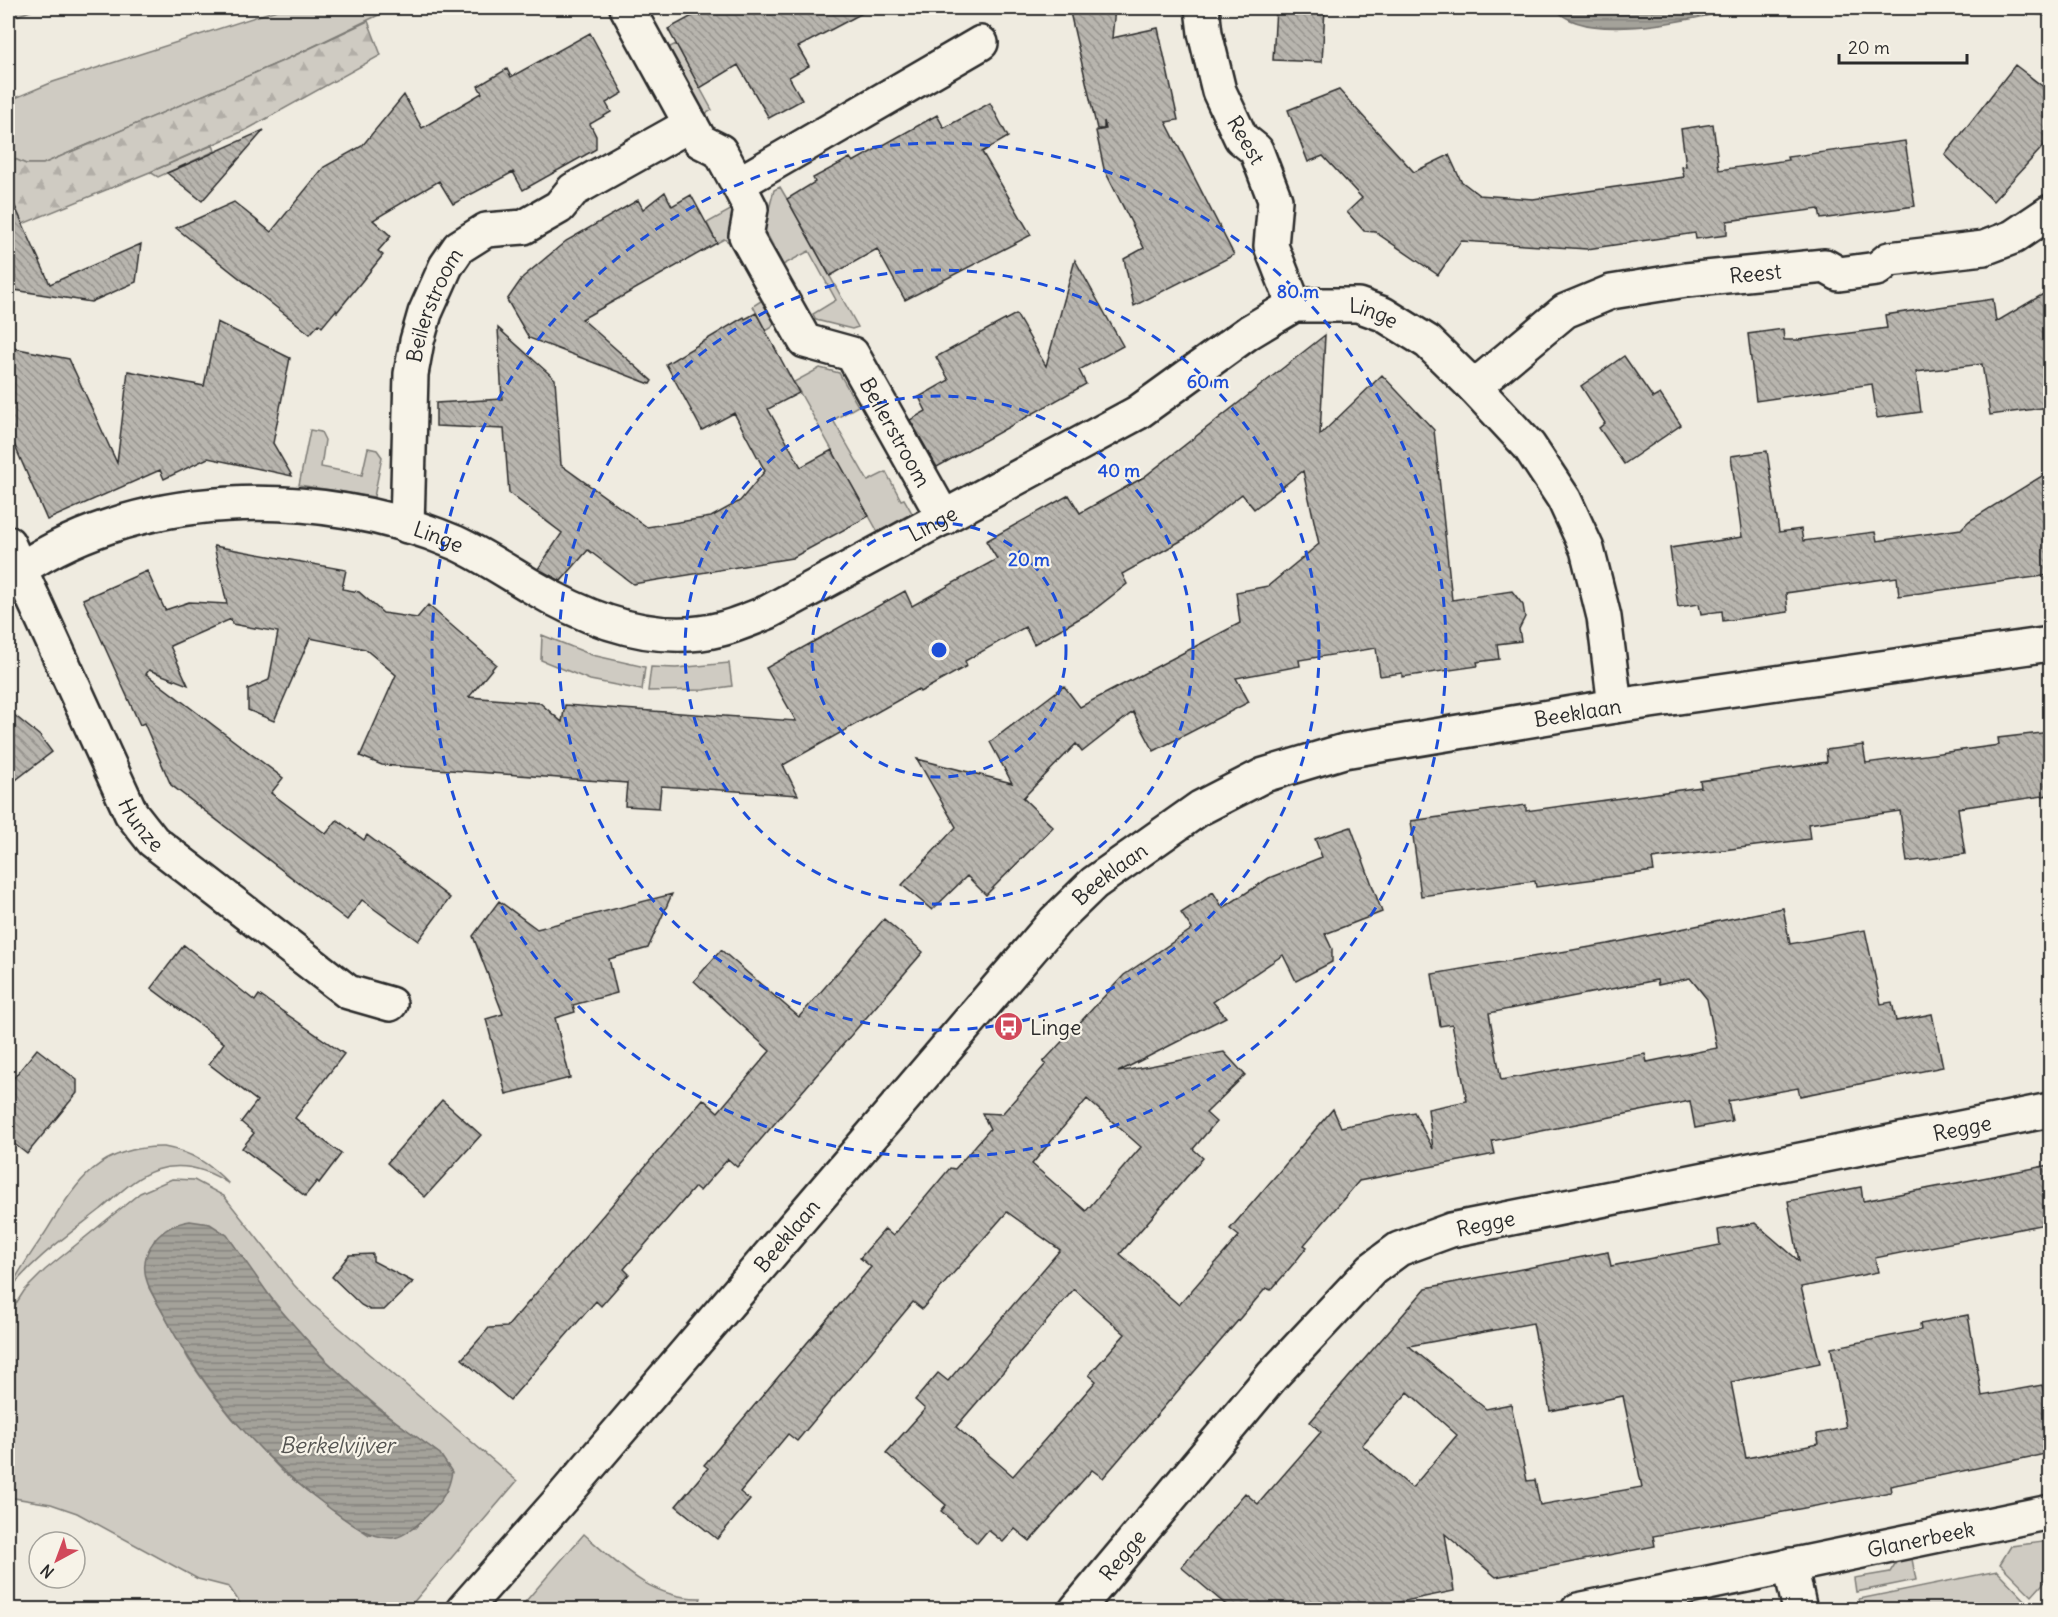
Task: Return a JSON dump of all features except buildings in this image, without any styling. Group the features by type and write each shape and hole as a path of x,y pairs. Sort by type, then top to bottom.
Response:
{"street":[{"name":"Beilerstroom","path":"627,8 700,141 720,151 738,184 751,209 746,236 805,341 852,354 944,518"},
{"name":"Reest","path":"1202,8 1205,33 1219,91 1241,138 1256,150 1275,200 1271,246 1294,305"},
{"path":"738,184 981,43"},
{"name":"Beilerstroom","path":"406,526 411,374 417,340 437,286 459,247 486,230 524,227 559,207 573,190 691,124"},
{"name":"Reest","path":"1474,387 1565,312 1611,292 1686,280 1825,266 1839,274 1876,269 1889,258 1984,248 2013,237 2050,212"},
{"name":"Linge","path":"11,563 57,548 99,530 176,511 226,504 267,502 328,507 406,526 465,548 564,605 641,631 674,634 720,629 768,612 1137,413 1249,332 1294,305 1358,305 1383,314 1428,342 1529,446 1564,499 1587,549 1604,617 1615,706"},
{"name":"Hunze","path":"11,563 131,813 153,842 348,992 390,1004"},
{"name":"Beeklaan","path":"463,1610 562,1498 1054,921 1094,884 1200,808 1264,775 1344,751 1615,706 2050,644"},
{"name":"Regge","path":"1080,1608 1272,1376 1372,1269 1399,1250 1451,1230 2050,1110"},
{"name":"Glanerbeek","path":"1578,1610 2050,1512"},
{"path":"1790,1565 1800,1610"}],"green space":[{"path":"8,8 39,8 8,19"},
{"path":"283,8 393,8 285,60 43,164 25,164 8,156 8,101 53,82"},
{"path":"368,21 381,55 246,130 8,230 8,156 26,164 43,164 285,60"},
{"path":"676,44 712,110 707,113 702,112 669,52 670,47"},
{"path":"213,145 215,151 158,177 150,172"},
{"path":"780,187 858,327 852,329 816,320 813,314 836,300 809,251 783,265 764,228 774,190"},
{"path":"734,208 775,320 771,328 766,331 753,306 761,301 730,243 724,239 717,243 707,223"},
{"path":"820,368 839,373 858,406 833,420 868,481 886,472 901,500 904,499 912,513 878,532 794,382"},
{"path":"310,430 321,432 325,440 321,467 362,475 368,448 377,450 382,457 374,497 299,485"},
{"path":"542,635 592,655 645,667 642,690 590,680 541,660"},
{"path":"729,663 732,686 704,690 648,691 651,667 676,668"},
{"path":"164,1147 200,1160 215,1170 229,1184 212,1174 194,1168 175,1167 148,1173 126,1187 51,1248 8,1292 25,1262 68,1198 91,1170 105,1160 122,1153 141,1148"},
{"path":"172,1179 194,1180 224,1196 294,1285 312,1304 517,1481 412,1604 404,1609 244,1609 229,1587 198,1579 77,1513 51,1504 8,1497 8,1316 24,1291 45,1270 140,1193","holes":["155,1239 233,1244 277,1306 326,1360 380,1409 440,1454 447,1490 415,1528 369,1535 339,1515 282,1471 232,1418 189,1360 149,1288 146,1258"]},
{"path":"584,1534 623,1568 651,1586 683,1597 701,1598 697,1609 519,1609"},
{"path":"2050,1541 2050,1576 2032,1596 2000,1564 2011,1546"},
{"path":"1911,1554 1916,1580 1856,1592 1854,1578 1890,1572 1900,1556"},
{"path":"1997,1571 2027,1602 2019,1609 1861,1609 1859,1599"},
{"path":"1523,1599 1523,1607 1519,1609 1471,1609"}],"water":[{"path":"1555,8 1742,8 1672,22 1616,28 1591,26 1570,20"},
{"path":"1983,8 2050,8 2050,16"},
{"name":"Berkelvijver","path":"190,1221 210,1224 227,1235 276,1305 325,1360 380,1410 440,1454 452,1472 449,1485 438,1503 415,1527 398,1537 391,1538 373,1535 350,1523 302,1487 278,1465 233,1419 213,1394 178,1340 146,1278 146,1257 155,1240 170,1228"}],"place":[{"name":"Linge","path":"1009,1027"}]}
